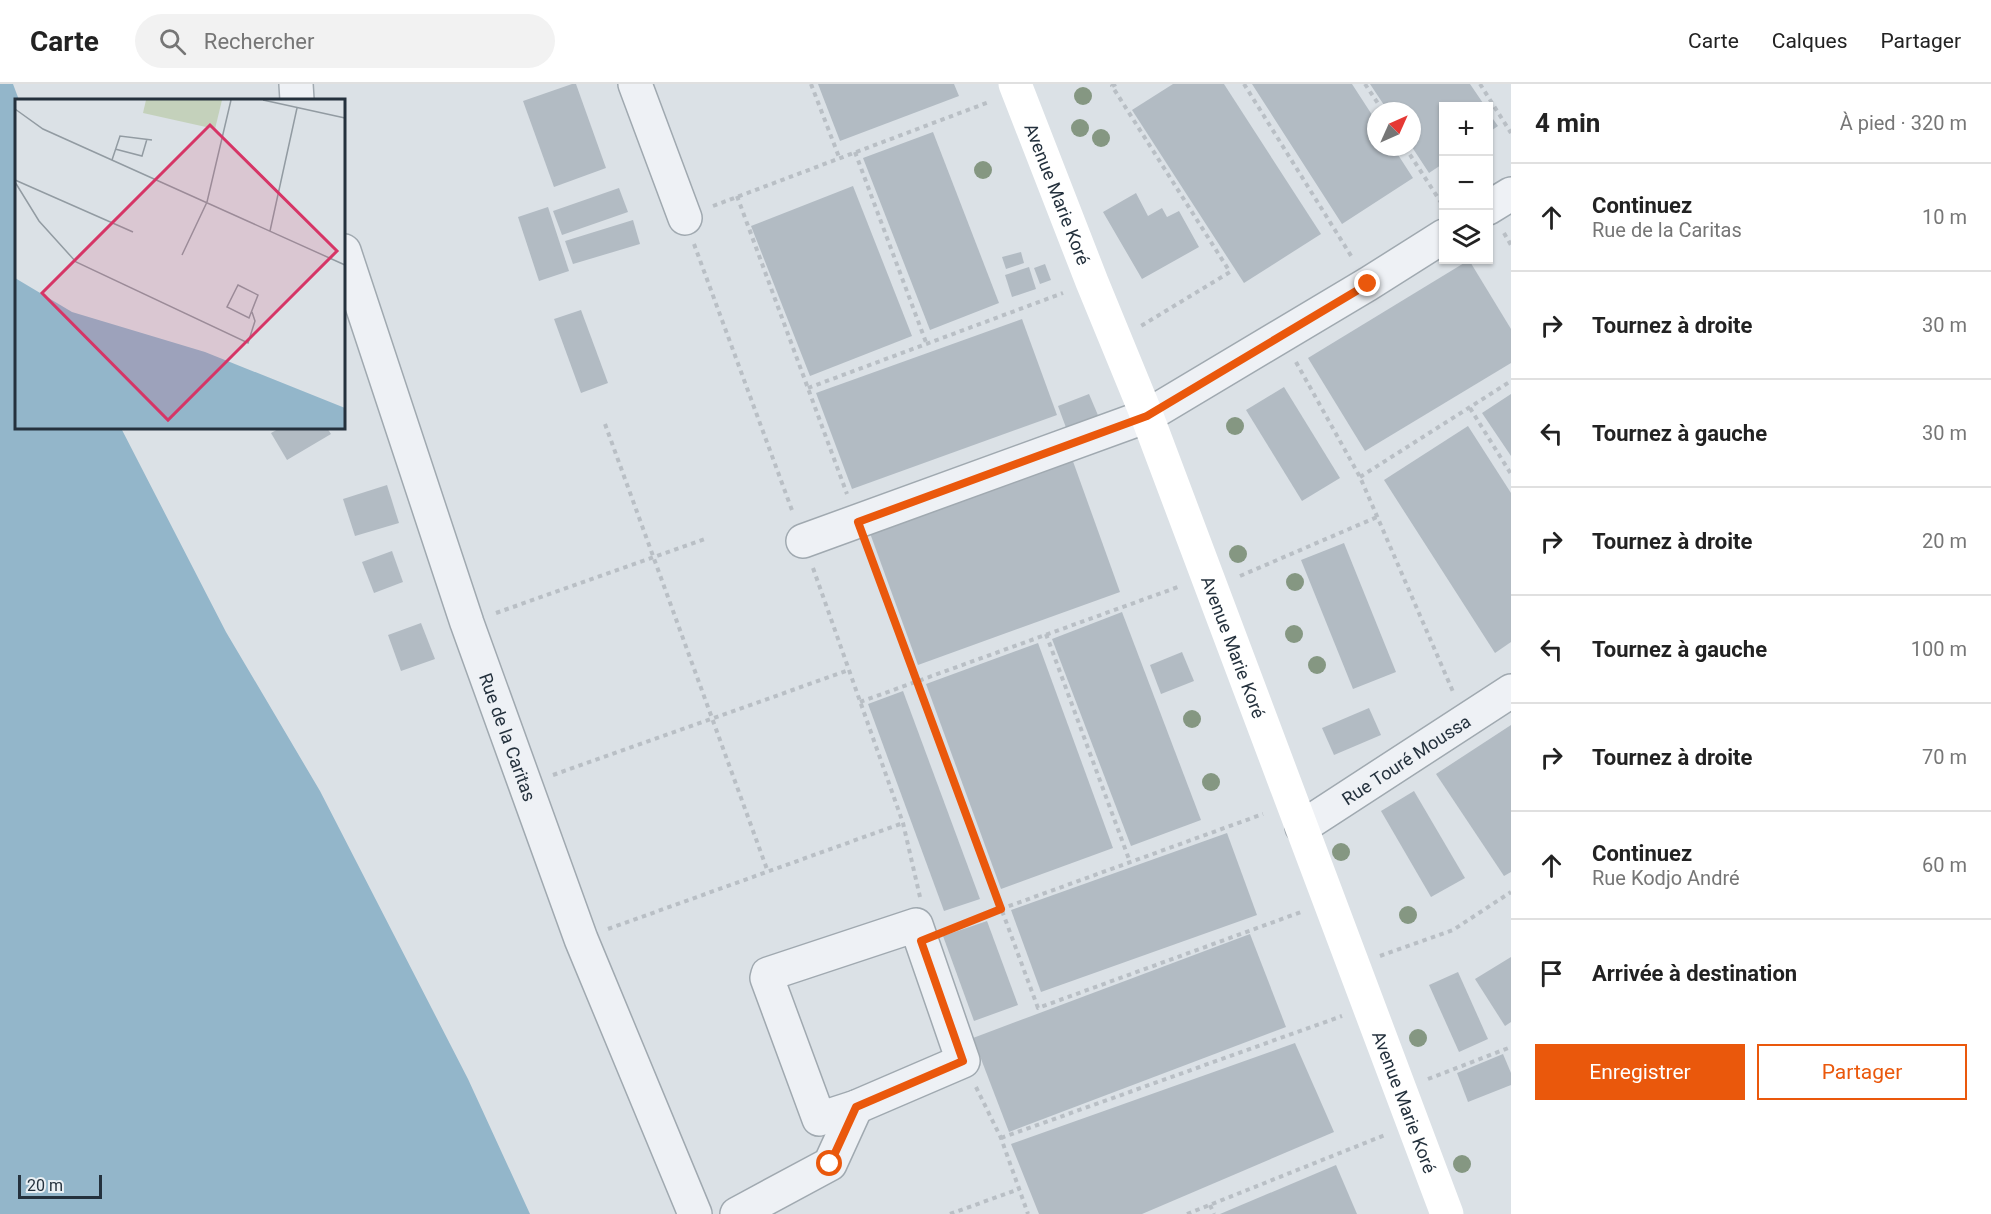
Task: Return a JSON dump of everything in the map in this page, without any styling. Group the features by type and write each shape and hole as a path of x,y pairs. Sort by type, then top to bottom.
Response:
{"main road":[{"name":"Avenue Marie Koré","path":"1017,88 1147,416 1447,1214"}],"street":[{"path":"296,84 297,99"},
{"path":"635,84 685,218"},
{"path":"1493,205 1511,194"},
{"path":"803,541 1147,416 1368,284 1439,239"},
{"name":"Rue de la Caritas","path":"345,254 467,623 581,939 695,1214"},
{"name":"Rue Touré Moussa","path":"1298,815 1465,720 1511,691"},
{"path":"916,926 921,941 963,1061 856,1107 822,1119 818,1117 767,978 768,974 916,926"},
{"path":"737,1214 830,1164 856,1107"}],"path":[{"path":"811,84 839,157"},
{"path":"1116,84 1112,86 1230,272 1116,341"},
{"path":"1244,84 1368,284"},
{"path":"1365,84 1377,102"},
{"path":"1480,84 1511,133"},
{"path":"685,218 1017,88"},
{"path":"855,152 927,345"},
{"path":"1412,156 1439,201"},
{"path":"737,196 1038,1008 1330,901"},
{"path":"808,388 1092,282"},
{"path":"1281,335 1360,477 1465,720"},
{"path":"1360,477 1511,381"},
{"path":"1470,408 1511,474"},
{"path":"605,424 768,872"},
{"path":"860,702 1046,634 1210,582 1377,517"},
{"path":"467,623 705,539"},
{"path":"1046,634 1130,862"},
{"path":"525,784 849,670"},
{"path":"921,941 1130,862 1298,815"},
{"path":"581,939 903,823"},
{"path":"1354,965 1453,930 1511,892"},
{"path":"1001,1138 1369,1006"},
{"path":"1400,1089 1511,1047"},
{"path":"963,1061 1001,1138 1028,1214"},
{"path":"1187,1214 1414,1124"},
{"path":"950,1214 1019,1189"},
{"path":"1210,1205 1214,1214"}],"water":[{"path":"0,84 13,84 19,99 15,99 15,429 122,429 226,632 320,791 468,1079 530,1214 0,1214"}],"building":[{"path":"576,84 606,168 554,187 523,101"},
{"path":"818,84 954,84 959,96 840,141"},
{"path":"1173,84 1224,84 1321,234 1244,283 1132,110"},
{"path":"1252,84 1352,84 1367,107 1367,156 1399,156 1413,178 1342,224"},
{"path":"1370,84 1470,84 1482,102 1439,102 1439,166 1429,173 1418,156 1421,156 1421,102 1382,102"},
{"path":"1493,119 1498,126 1493,130"},
{"path":"933,132 999,303 930,330 863,158"},
{"path":"853,186 912,336 810,376 751,226"},
{"path":"619,188 628,212 562,235 553,211"},
{"path":"1136,193 1148,216 1162,208 1167,217 1179,211 1199,247 1142,279 1103,212"},
{"path":"548,207 569,271 539,281 518,217"},
{"path":"633,220 640,244 573,264 565,241"},
{"path":"1021,252 1024,263 1006,269 1002,257"},
{"path":"1045,264 1051,280 1040,284 1034,268"},
{"path":"1462,264 1471,264 1511,329 1511,363 1365,451 1308,358"},
{"path":"1029,267 1036,289 1012,297 1005,275"},
{"path":"581,310 608,383 581,393 554,319"},
{"path":"1022,319 1057,415 852,489 816,393"},
{"path":"1284,387 1340,478 1302,501 1246,410"},
{"path":"1089,394 1100,420 1068,433 1058,406"},
{"path":"1511,394 1511,456 1482,413"},
{"path":"1468,426 1511,493 1511,642 1495,653 1384,480"},
{"path":"278,429 328,429 331,434 287,460 271,433"},
{"path":"1070,453 1120,592 918,665 867,525"},
{"path":"387,485 399,523 355,536 343,499"},
{"path":"1344,543 1396,672 1353,689 1301,560"},
{"path":"392,551 403,582 374,593 362,562"},
{"path":"1122,612 1201,820 1131,846 1052,639"},
{"path":"421,623 435,659 401,671 388,635"},
{"path":"1038,643 1113,848 1001,889 926,684"},
{"path":"1182,652 1194,681 1161,694 1150,665"},
{"path":"903,691 980,899 944,911 868,704"},
{"path":"1369,708 1381,735 1334,755 1322,728"},
{"path":"1511,725 1511,872 1504,876 1436,774"},
{"path":"1414,791 1465,878 1431,897 1381,811"},
{"path":"1227,833 1257,915 1041,992 1011,910"},
{"path":"987,921 1018,1005 974,1021 943,936"},
{"path":"1250,934 1286,1027 1009,1132 973,1038"},
{"path":"1511,957 1511,1022 1505,1026 1475,979"},
{"path":"1458,972 1488,1039 1459,1052 1429,985"},
{"path":"1295,1043 1334,1132 1142,1214 1039,1214 1011,1144"},
{"path":"1503,1054 1511,1073 1511,1085 1468,1102 1457,1073"},
{"path":"1336,1165 1357,1214 1220,1214"}],"route":[{"path":"830,1164 856,1107 963,1061 921,941 1001,909 858,522 1147,416 1368,284"}]}
